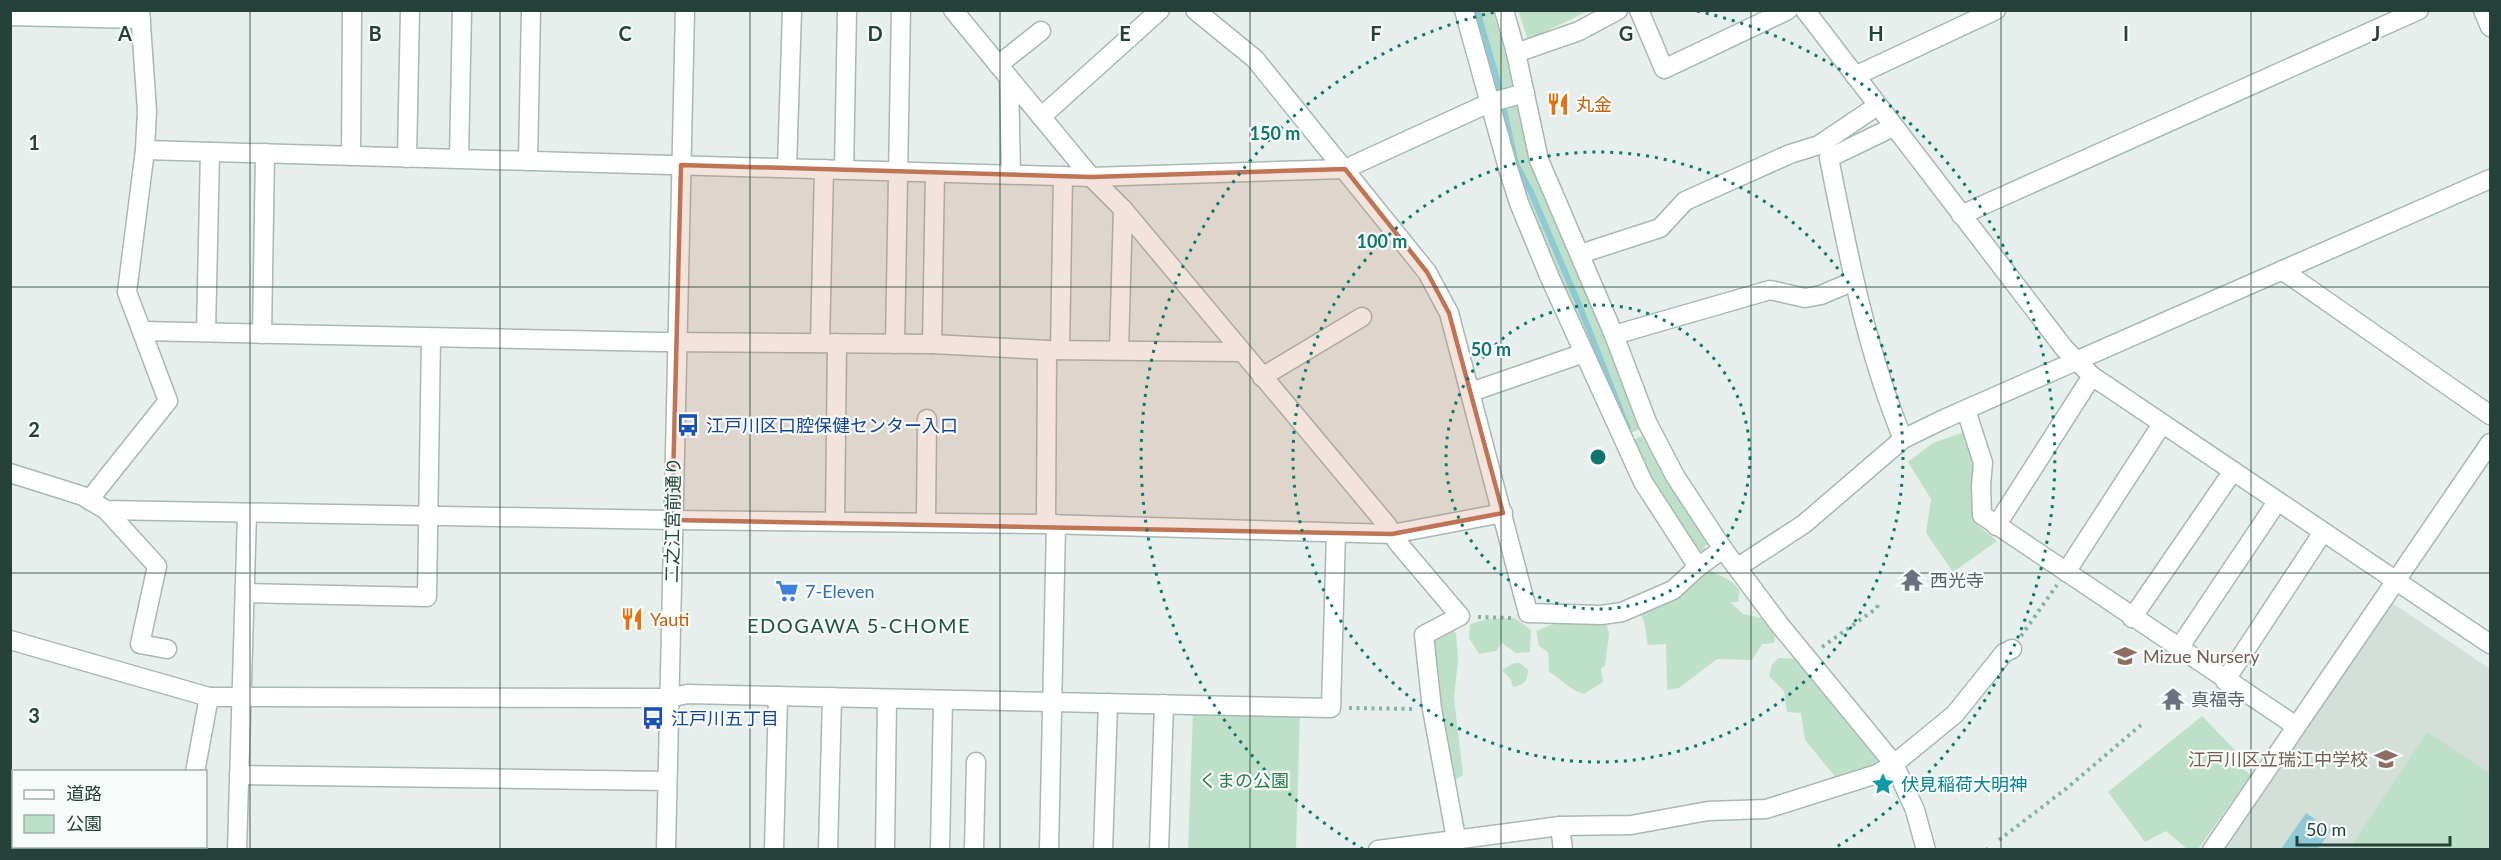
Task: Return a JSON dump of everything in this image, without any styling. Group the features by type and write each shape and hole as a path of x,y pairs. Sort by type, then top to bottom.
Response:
{"street":[{"path":"351,156 352,10"},
{"path":"407,158 410,10"},
{"path":"459,158 462,10"},
{"path":"528,161 531,10"},
{"name":"二之江宮前通り","path":"666,849 685,10"},
{"path":"787,168 792,10"},
{"path":"844,170 847,10"},
{"path":"895,344 901,10"},
{"path":"953,10 1091,177 1123,210 1387,525 1460,616 1424,635 1432,709 1453,844"},
{"path":"1041,117 1160,10"},
{"path":"1195,10 1255,59 1427,272 1449,313 1528,613 1601,615 1622,612 1673,590 1698,567 1723,549"},
{"path":"1464,10 1519,203 1643,482 1698,567"},
{"path":"1504,10 1516,53 1539,160 1614,335 1648,424 1675,476 1723,549 1779,624 1894,764 1915,810 1926,849"},
{"path":"1516,53 1579,32 1618,10"},
{"path":"1639,10 1664,69 1788,10"},
{"path":"1805,10 2075,361 2092,376 2162,424 2490,644"},
{"path":"1855,76 1996,10"},
{"path":"1961,215 2419,10"},
{"path":"2483,10 2490,27"},
{"path":"10,16 140,15 147,111 145,150 127,292 168,401 89,500"},
{"path":"1011,174 1003,71 1041,31"},
{"path":"145,150 1091,177 1345,169 1489,103 1525,93"},
{"path":"1580,254 1660,228 1685,201 1790,154 1819,145 1877,106"},
{"path":"1893,127 1829,158 1854,281 1893,415 1903,439"},
{"path":"206,332 210,152"},
{"path":"262,334 265,153"},
{"path":"824,170 835,521"},
{"path":"932,344 935,173"},
{"path":"1049,849 1054,350 1063,176"},
{"path":"1738,567 1804,524 1903,439 2490,179"},
{"path":"1119,350 1123,210"},
{"path":"2282,270 2490,415"},
{"path":"1614,335 1770,290 1805,298 1821,295 1854,281"},
{"path":"1262,377 1362,317"},
{"path":"142,330 431,338 932,344 1054,350 1242,352"},
{"path":"245,593 427,597 431,338"},
{"path":"1471,392 1584,353"},
{"path":"1996,526 2092,376"},
{"path":"1966,410 1983,463 1982,515 2225,681 2296,726"},
{"path":"926,522 927,419"},
{"path":"2066,573 2162,424"},
{"path":"2212,849 2490,443"},
{"path":"2132,618 2233,471"},
{"path":"10,473 89,500 106,510 157,566 140,644 167,650"},
{"path":"2179,648 2277,502"},
{"path":"106,510 1051,524 1392,534 1503,513"},
{"path":"237,849 247,513"},
{"path":"2225,681 2323,532"},
{"path":"10,640 209,697 669,698 687,694 1330,708 1336,533"},
{"path":"1378,849 1453,844 1560,826 1631,825 1708,811 1767,808 1877,774 1894,764 1956,714 2004,653 2012,649"},
{"path":"774,849 778,696"},
{"path":"195,770 209,697"},
{"path":"828,849 831,698"},
{"path":"885,849 887,699"},
{"path":"940,849 943,700"},
{"path":"1103,849 1108,703"},
{"path":"1159,849 1164,704"},
{"path":"974,849 976,762"},
{"path":"239,775 667,782"},
{"path":"1560,826 1563,849"}],"path":[{"path":"2012,649 2066,573"},
{"path":"1807,658 1876,608 1879,601"},
{"path":"1460,616 1523,619 1528,613"},
{"path":"1330,708 1432,709"},
{"path":"1998,840 2067,788 2141,725"}],"highlighted area":[{"path":"681,165 1091,177 1345,169 1427,272 1449,313 1503,513 1392,534 672,520"}],"shaded area":[{"name":"江戸川区立瑞江中学校","path":"2388,600 2490,669 2490,849 2221,850"}],"green space":[{"path":"1518,10 1588,11 1528,40"},
{"path":"1468,11 1493,11 1567,247 1643,428 1625,435 1527,210"},
{"path":"1964,432 1974,460 1971,486 1975,523 1997,541 1953,572 1926,533 1931,499 1908,462 1933,443"},
{"path":"1642,436 1707,544 1704,547 1706,549 1699,554 1645,470 1632,440"},
{"path":"1705,567 1736,586 1740,591 1738,602 1730,602 1743,614 1762,618 1776,631 1774,643 1762,644 1752,660 1717,659 1679,688 1667,690 1666,644 1648,645 1644,622 1636,609"},
{"path":"1603,608 1609,634 1605,666 1601,668 1603,682 1584,694 1574,690 1549,672 1548,652 1539,646 1536,631 1579,614"},
{"path":"1515,618 1531,630 1530,652 1516,653 1502,643 1496,651 1479,654 1469,638 1470,624 1488,619"},
{"path":"1449,628 1456,633 1458,661 1454,698 1463,775 1457,779 1453,777 1430,655 1430,640"},
{"path":"1778,658 1801,659 1877,754 1876,765 1858,778 1837,779 1805,740 1801,713 1787,712 1784,691 1769,676 1772,665"},
{"path":"1514,663 1520,663 1528,670 1525,682 1513,687 1511,680 1502,670"},
{"name":"くまの公園","path":"1193,711 1300,711 1296,849 1188,850"},
{"path":"2202,716 2235,750 2229,759 2251,775 2198,849 2187,849 2166,831 2145,842 2108,792"},
{"path":"2427,732 2490,774 2490,849 2349,849"}],"water":[{"path":"2306,813 2331,830 2318,849 2281,849"}],"waterway":[{"path":"1477,10 1497,79 1516,164 1531,192 1580,307 1628,429"}],"place":[{"name":"丸金","path":"1558,104"},
{"name":"江戸川区口腔保健センター入口","path":"688,425"},
{"name":"西光寺","path":"1912,580"},
{"name":"7-Eleven","path":"787,591"},
{"name":"Yauti","path":"632,619"},
{"name":"Mizue Nursery","path":"2125,656"},
{"name":"真福寺","path":"2173,699"},
{"name":"江戸川五丁目","path":"653,718"},
{"name":"江戸川区立瑞江中学校","path":"2386,759"},
{"name":"伏見稲荷大明神","path":"1883,784"}],"district":[{"name":"EDOGAWA 5-CHOME","path":"859,625"}]}
